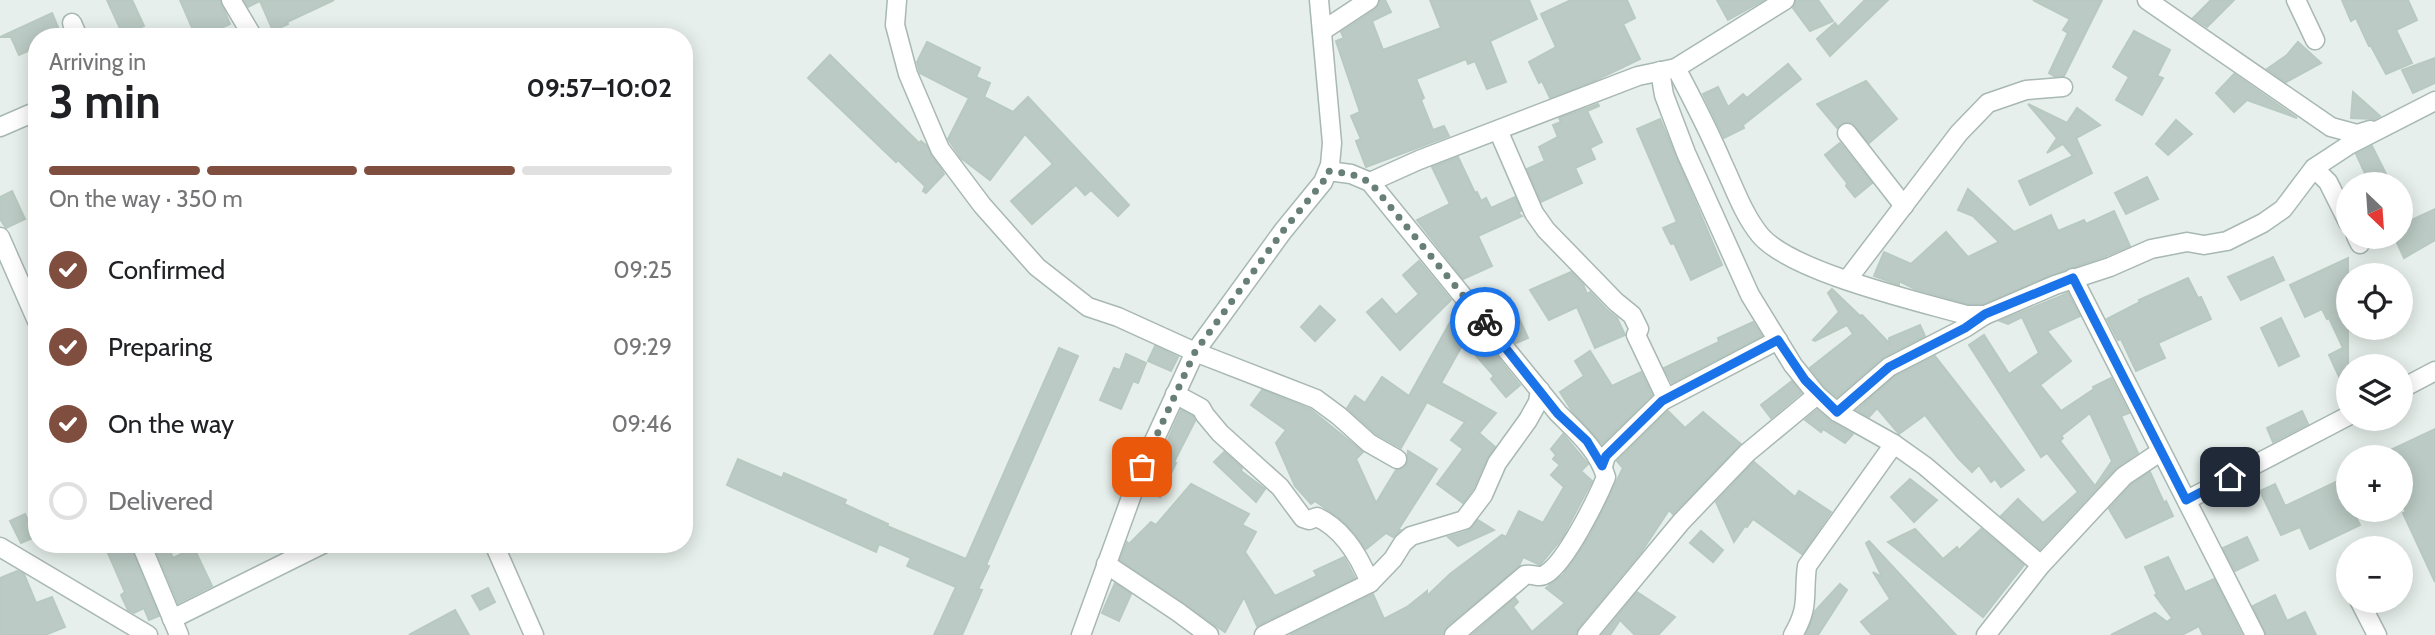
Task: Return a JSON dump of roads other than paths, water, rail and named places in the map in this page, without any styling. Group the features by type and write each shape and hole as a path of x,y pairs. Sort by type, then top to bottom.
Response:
{"street":[{"path":"231,0 248,28"},
{"path":"897,0 895,24 908,74 940,149 982,205 1037,267 1088,307 1316,399 1339,415 1369,443 1396,459"},
{"path":"1081,635 1142,467 1195,352 1283,231 1323,182 1328,171 1332,143 1319,0"},
{"path":"1322,31 1369,0"},
{"path":"1370,182 1638,76 1668,69 1785,0"},
{"path":"2147,0 2331,127 2357,134 2379,127 2435,98"},
{"path":"2296,0 2315,40"},
{"path":"1668,69 1703,120 1749,221 1761,237 1777,251 1847,280 1966,315 1985,314"},
{"path":"1668,69 1664,95 1686,153 1750,295 1793,365 1817,394 1837,412 1894,444 1926,467 2042,565"},
{"path":"1847,280 1959,132 1988,103 2026,90 2063,87"},
{"path":"1837,412 1889,367 1965,328 1985,314 2151,250 2187,242 2204,245 2227,240 2263,223 2283,209 2314,168 2349,145 2435,98"},
{"path":"0,127 28,115"},
{"path":"1498,130 1534,213 1546,230 1588,275 1632,315 1639,330 1636,335 1666,398"},
{"path":"1847,133 1904,206"},
{"path":"2314,168 2328,182 2336,198"},
{"path":"1328,171 1351,174 1370,182 1558,414 1587,441 1602,466 1605,477 1584,522 1553,567 1540,576 1530,573 1525,575 1454,635"},
{"path":"0,237 28,301"},
{"path":"2073,278 2255,635"},
{"path":"1602,466 1606,456 1666,398 1778,340"},
{"path":"2413,383 2435,371"},
{"path":"1264,635 1370,583 1411,536 1464,520 1483,495 1497,463 1528,420 1538,402 1539,390"},
{"path":"1175,394 1201,408 1220,433 1280,487 1303,518 1309,520 1317,517 1335,529 1352,550 1370,583"},
{"path":"1587,635 1681,522 1747,453 1817,394"},
{"path":"2186,500 2336,422"},
{"path":"1793,635 1806,606 1807,566 1894,444"},
{"path":"1986,635 2042,565 2124,476 2160,452"},
{"path":"0,547 148,635"},
{"path":"145,553 175,627 307,553"},
{"path":"498,553 534,635"},
{"path":"1106,565 1209,635"},
{"path":"2366,613 2377,635"}]}
